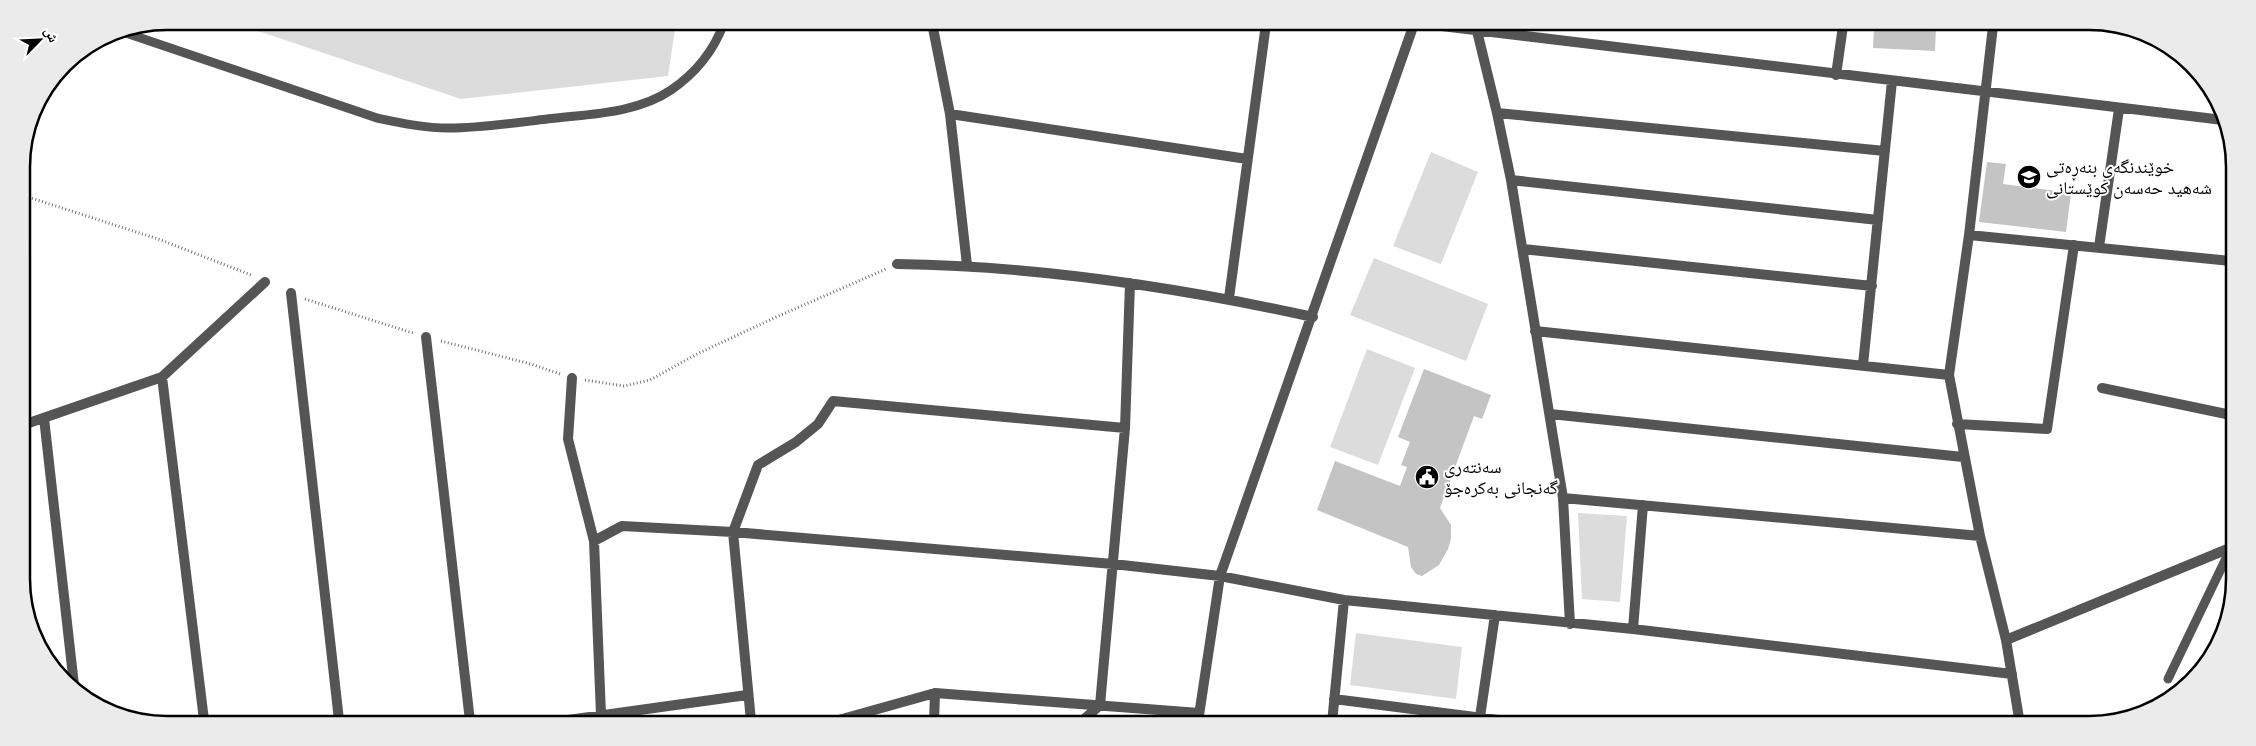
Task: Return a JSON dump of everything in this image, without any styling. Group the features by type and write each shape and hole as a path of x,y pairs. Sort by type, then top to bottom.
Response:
{"street":[{"path":"933,30 950,114 967,265"},
{"path":"1229,298 1265,30"},
{"path":"1198,716 1220,576 1313,317 1412,30"},
{"path":"1471,30 2217,119"},
{"path":"1836,75 1842,30"},
{"path":"1993,30 1949,375 1963,457 1980,536 2006,640 2019,716"},
{"path":"1477,31 1511,180 1550,414 1563,498 1570,624"},
{"path":"1863,365 1892,81"},
{"path":"2100,248 2119,109"},
{"path":"1497,113 1885,151"},
{"path":"950,114 1248,159"},
{"path":"1511,180 1878,220"},
{"path":"1968,235 2226,261"},
{"path":"1957,424 2047,429 2074,245"},
{"path":"1522,249 1872,286"},
{"path":"897,264 967,265 1130,283 1229,298 1313,317"},
{"path":"30,423 162,376 266,282"},
{"path":"1087,716 1100,704 1125,428 1130,283"},
{"path":"291,294 338,716"},
{"path":"1535,331 1949,375"},
{"path":"426,337 470,716"},
{"path":"162,376 204,716"},
{"path":"572,378 568,438 594,541 601,715"},
{"path":"2102,388 2226,413"},
{"path":"749,716 734,532 758,465 796,442 818,424 833,402 1125,428"},
{"path":"1550,414 1963,457"},
{"path":"44,418 73,678"},
{"path":"1563,498 1980,536"},
{"path":"1633,629 1643,505"},
{"path":"594,541 622,526 734,532 1113,564 1220,576 1344,600 1633,629 2012,674"},
{"path":"2006,640 2226,551"},
{"path":"1333,716 1344,600"},
{"path":"1480,716 1494,615"},
{"path":"934,716 935,693"},
{"path":"853,716 935,693 1100,704 1190,716"},
{"path":"594,716 747,696"},
{"path":"1334,699 1472,716"}],"lane":[{"path":"132,35 377,118 412,125 448,128 483,127 606,111 650,101 670,90 688,76 706,58 721,30"},
{"path":"2168,680 2226,557"}],"path":[{"path":"30,198 161,240 226,264 266,282"},
{"path":"291,294 342,312 426,337 532,364 572,378 624,386 650,380 696,354 897,264"}],"shaded area":[{"path":"255,30 675,30 668,76 461,99"},
{"path":"1431,152 1478,172 1441,264 1393,246"},
{"path":"1374,258 1488,304 1466,361 1350,315"},
{"path":"1367,349 1415,368 1378,465 1330,447"},
{"path":"1578,513 1627,516 1620,602 1582,599"},
{"path":"1356,633 1462,647 1456,699 1350,685"}],"building":[{"path":"1874,30 1936,30 1935,51 1873,48"},
{"path":"1987,162 2006,164 2003,184 2071,193 2066,232 1979,222"},
{"name":"سەنتەری گەنجانی بەکرەجۆ","path":"1424,369 1491,395 1482,419 1474,416 1440,508 1451,525 1451,539 1448,549 1439,565 1422,576 1416,574 1411,567 1408,547 1317,510 1335,461 1400,486 1407,467 1401,465 1410,442 1398,437"}],"place":[{"name":"خوێندنگەی بنەڕەتی شەهید حەسەن کوێستانی","path":"2029,177"},
{"name":"سەنتەری گەنجانی بەکرەجۆ","path":"1427,477"}]}
